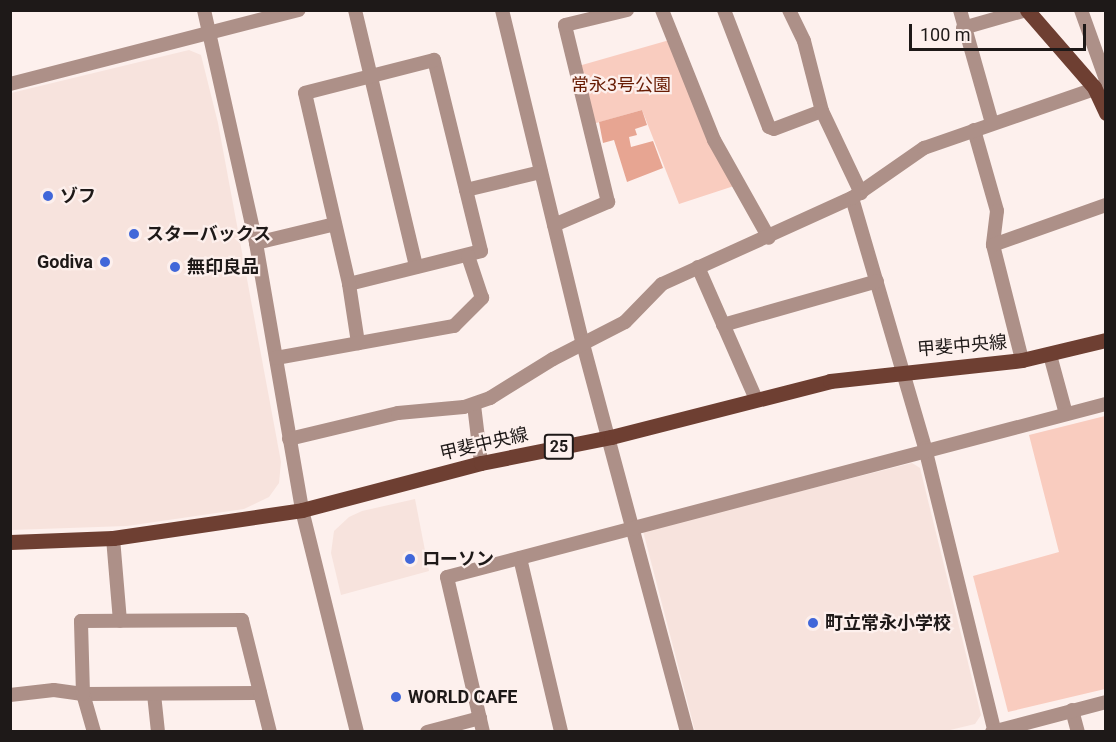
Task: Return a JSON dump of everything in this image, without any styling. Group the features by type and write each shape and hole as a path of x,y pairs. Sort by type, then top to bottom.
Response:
{"main road":[{"path":"1026,10 1102,84 1106,112"},
{"name":"甲斐中央線","path":"10,542 113,538 302,510 481,463 610,437 830,381 904,370 1050,356 1106,340"}],"street":[{"path":"204,10 256,243 302,510 357,732"},
{"path":"10,84 298,10"},
{"path":"355,10 416,267"},
{"path":"502,10 583,344 634,526 687,732"},
{"path":"554,225 608,202 565,25 627,10"},
{"path":"662,10 714,140 769,238"},
{"path":"724,10 769,127 774,129 822,111"},
{"path":"789,10 804,41 822,111 857,196 877,281 925,448 994,731 1106,702"},
{"path":"960,10 963,28 992,123"},
{"path":"963,28 1026,10"},
{"path":"290,439 398,413 474,405 625,322 662,284 769,238 857,196 924,148 1102,84 1081,10"},
{"path":"349,284 481,251 434,60 305,93 349,284 358,343"},
{"path":"974,130 997,211 993,245 1022,360"},
{"path":"466,190 541,172"},
{"path":"993,245 1106,205"},
{"path":"256,243 335,224"},
{"path":"276,358 454,326 482,298 468,256"},
{"path":"698,267 756,399"},
{"path":"723,325 877,281"},
{"path":"1050,356 1066,414"},
{"path":"427,732 482,725 447,577 925,448 1106,404"},
{"path":"474,405 481,463"},
{"path":"113,538 120,621"},
{"path":"520,558 561,732"},
{"path":"94,732 83,694 81,621 242,620 270,732"},
{"path":"10,695 54,690 83,694 260,693"},
{"path":"154,694 158,732"},
{"path":"1072,710 1078,732"}],"shaded area":[{"path":"189,50 201,55 218,123 281,462 279,483 269,497 244,509 127,526 11,530 11,93"},
{"path":"642,110 647,125 635,129 637,135 629,137 631,147 653,141 663,168 627,182 614,140 603,143 599,122"},
{"name":"町立常永小学校","path":"912,463 920,468 981,715 975,724 946,731 695,731 643,531"},
{"path":"415,499 429,571 341,595 331,553 334,531 349,517 362,511"}],"green space":[{"name":"常永3号公園","path":"673,39 737,185 679,204 642,110 589,125 575,67"},
{"path":"1105,416 1105,689 1008,712 973,576 1059,552 1029,435"}],"place":[{"name":"ゾフ","path":"48,196"},
{"name":"スターバックス","path":"134,234"},
{"name":"Godiva","path":"105,262"},
{"name":"無印良品","path":"175,267"},
{"name":"ローソン","path":"410,559"},
{"name":"町立常永小学校","path":"813,623"},
{"name":"WORLD CAFE","path":"396,697"}]}
